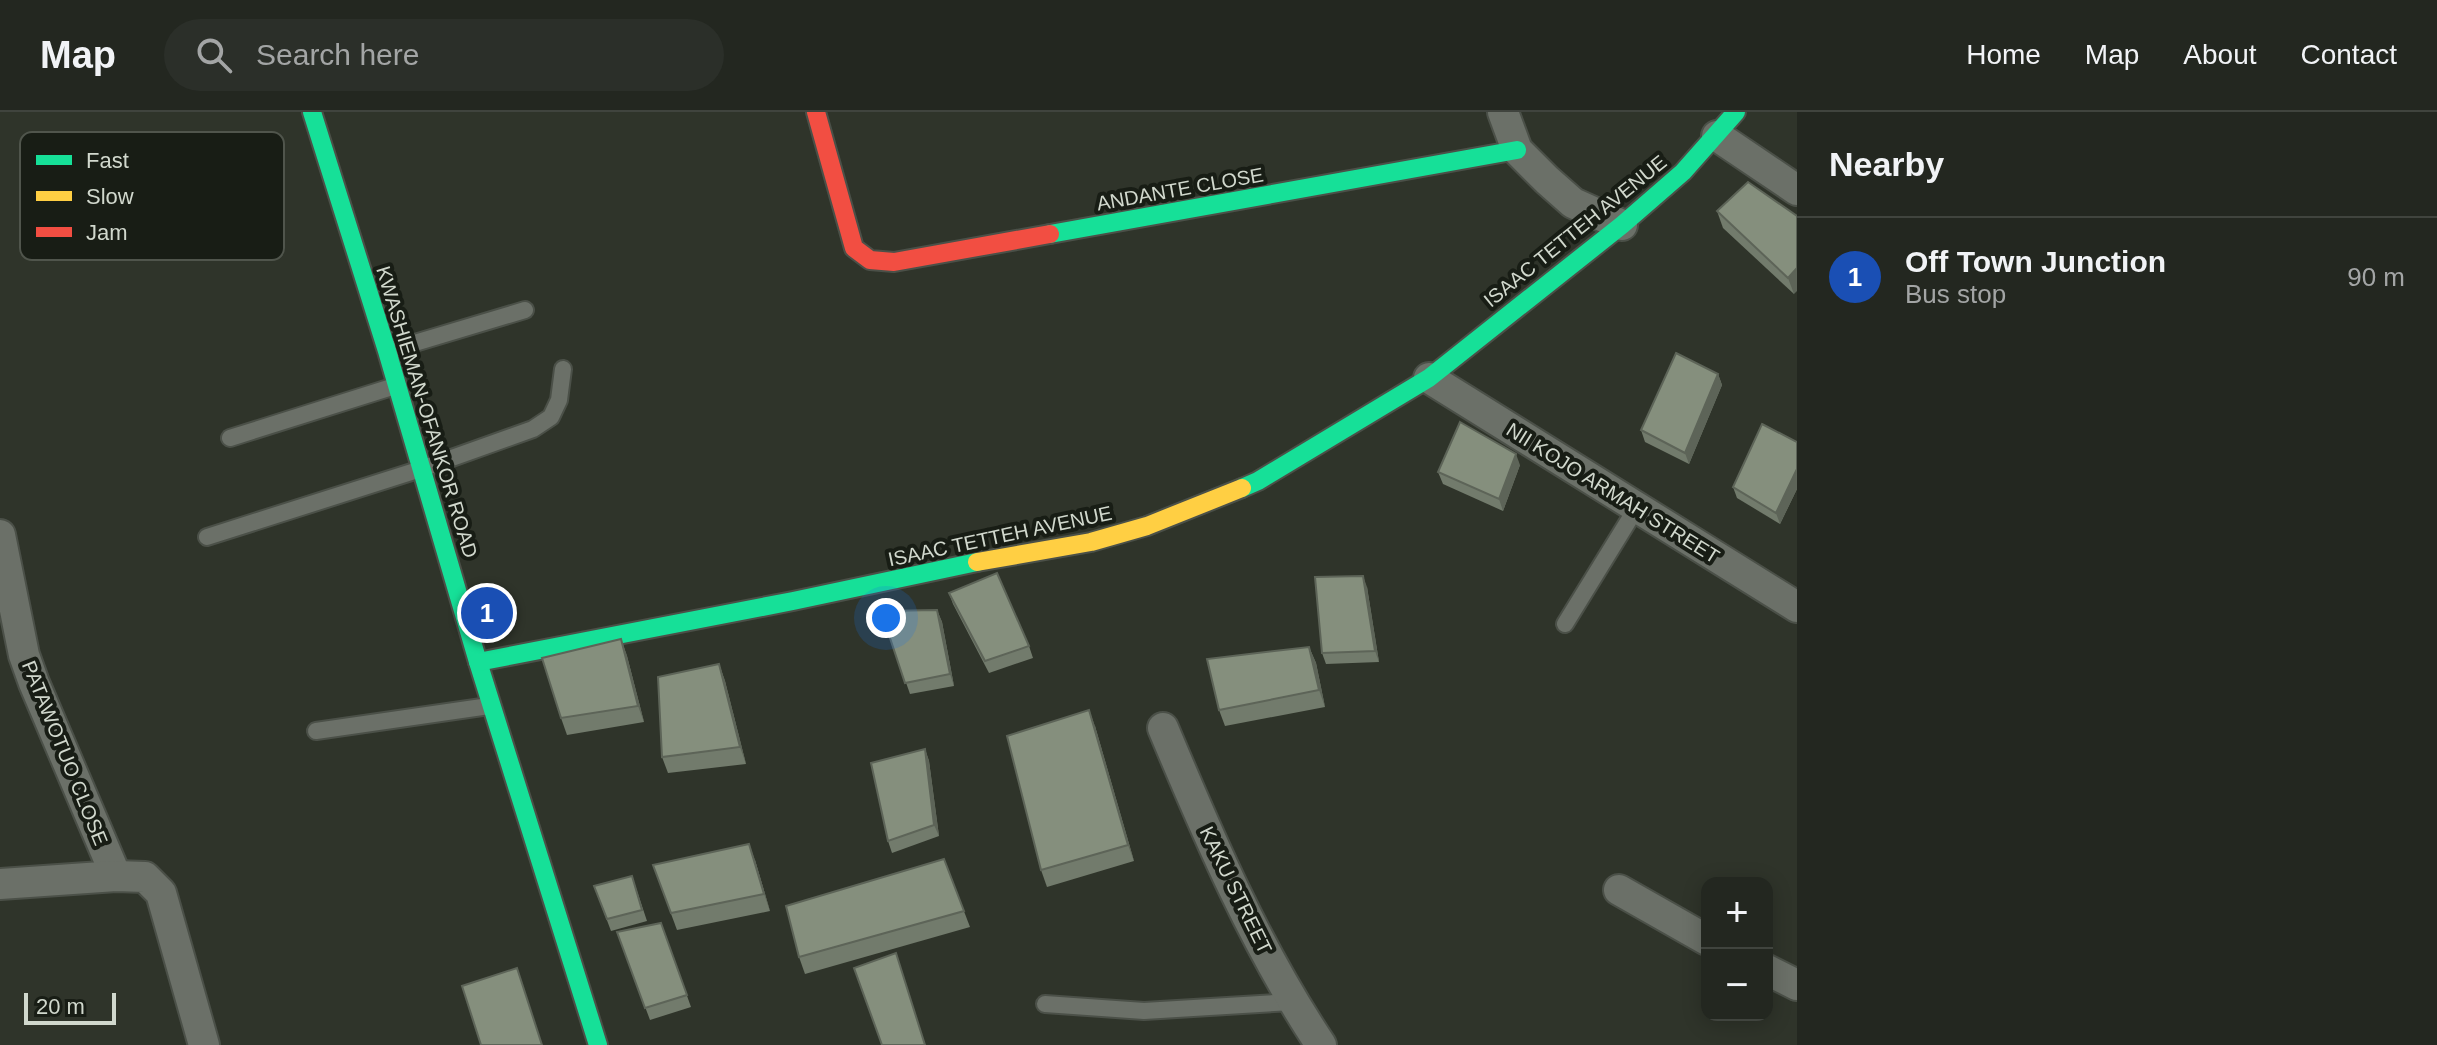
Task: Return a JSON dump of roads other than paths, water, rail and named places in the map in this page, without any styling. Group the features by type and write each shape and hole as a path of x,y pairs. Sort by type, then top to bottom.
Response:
{"street":[{"name":"KWASHIEMAN-OFANKOR ROAD","path":"312,112 387,351 478,662 598,1045"},
{"name":"ANDANTE CLOSE","path":"816,112 854,248 870,260 894,262 1517,150"},
{"path":"1503,112 1517,150 1573,203 1622,225"},
{"name":"ISAAC TETTEH AVENUE","path":"478,662 1091,542 1147,526 1258,481 1429,378 1622,225 1683,172 1736,112"},
{"path":"1717,136 1797,190"},
{"name":"NII KOJO ARMAH STREET","path":"1429,378 1797,607"},
{"name":"PATAWOTUO CLOSE","path":"0,535 24,655 116,876"},
{"name":"KAKU STREET","path":"1163,728 1211,842 1253,929 1292,1002 1321,1045"},
{"path":"0,884 145,877 161,893 204,1045"},
{"path":"1619,890 1701,937"},
{"path":"1773,973 1797,985"}],"lane":[{"path":"387,351 525,310"},
{"path":"207,537 421,469 533,429 551,417 559,400 563,369"},
{"path":"230,438 396,385"},
{"path":"1565,624 1637,507"},
{"path":"316,731 492,705"},
{"path":"1045,1004 1144,1011 1292,1002"}],"place":[{"name":"Off Town Junction","path":"487,613"}]}
